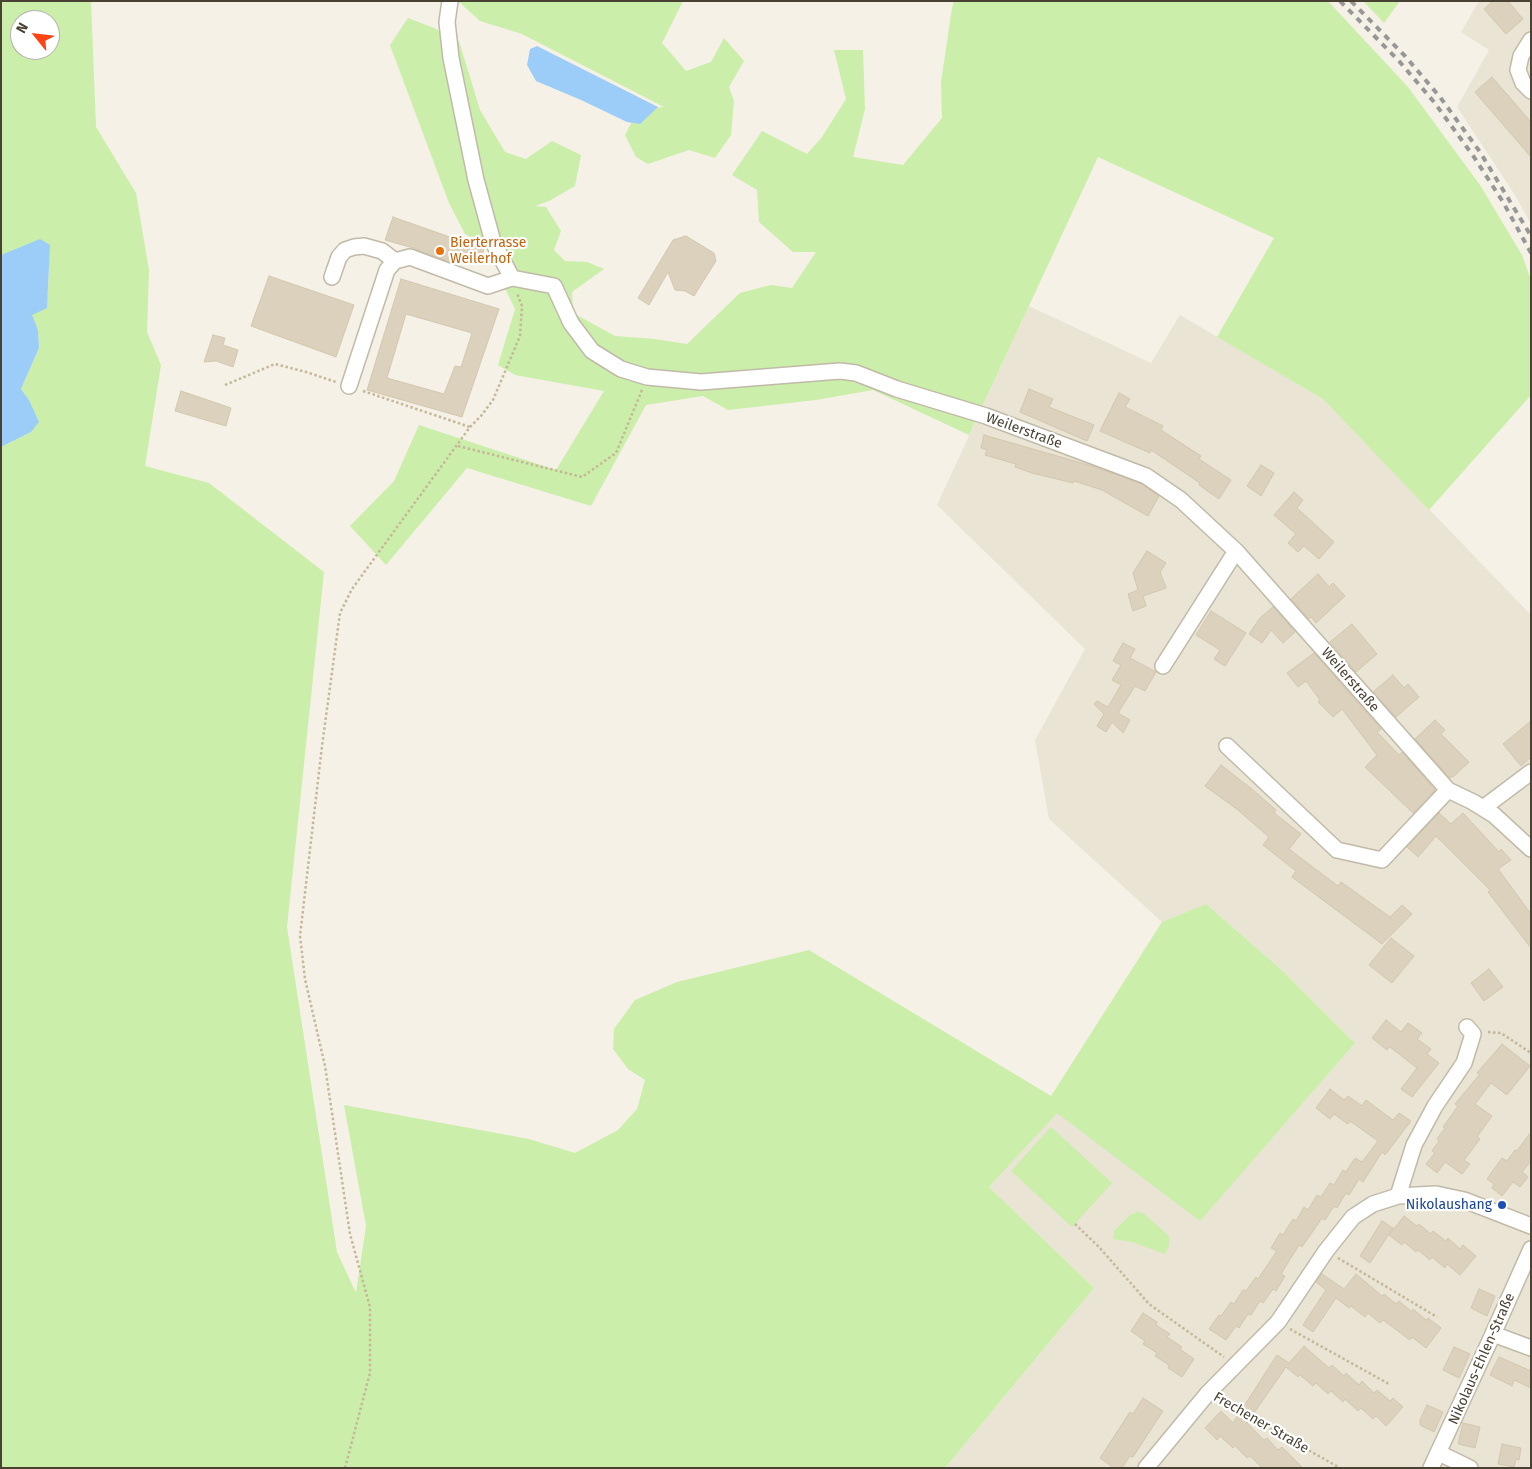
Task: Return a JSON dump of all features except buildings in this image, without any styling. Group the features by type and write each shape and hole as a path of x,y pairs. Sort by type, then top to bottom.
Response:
{"street":[{"path":"349,386 387,270 394,261 410,258 488,286 512,278 493,242 476,180 451,58 447,22 450,1"},
{"path":"1531,40 1521,56 1518,70 1523,83 1531,91"},
{"path":"332,277 339,257 345,250 354,247 364,246 382,251 394,261"},
{"name":"Weilerstraße","path":"512,278 554,286 571,323 592,351 621,369 647,377 701,382 840,371 856,373 897,389 986,416 1146,476 1181,500 1236,551 1448,790 1494,815 1531,850"},
{"path":"1162,666 1236,551"},
{"path":"1227,746 1337,850 1382,860 1448,790"},
{"path":"1483,808 1531,772"},
{"path":"1398,1196 1414,1145 1435,1106 1464,1063 1470,1031"},
{"name":"Frechener Straße","path":"1146,1468 1208,1393 1278,1322 1326,1251 1353,1217 1372,1204 1398,1196 1436,1194 1464,1200 1531,1226"},
{"name":"Nikolaus-Ehlen-Straße","path":"1431,1468 1531,1250"},
{"path":"1494,1334 1531,1348"},
{"path":"1439,1453 1470,1468"}],"path":[{"path":"345,1468 370,1373 370,1307 350,1234 326,1066 306,979 300,936 340,613 352,590 470,427 493,400 520,336 522,306 512,278"},
{"path":"458,446 582,478 616,453 647,377"},
{"path":"1470,1031 1501,1033 1531,1053"},
{"path":"1075,1224 1099,1247 1140,1296 1153,1308 1236,1365"},
{"path":"1326,1251 1437,1318"},
{"path":"1278,1322 1389,1384"},
{"name":"Frechener Straße","path":"1208,1393 1340,1468"}],"shaded area":[{"path":"1479,1 1531,1 1531,224 1515,195 1457,107 1489,50 1461,32"},
{"path":"1029,306 1151,363 1180,315 1323,399 1531,615 1531,1468 945,1468 1094,1288 989,1187 1057,1112 1200,1220 1355,1043 1283,971 1206,904 1162,922 1049,819 1035,740 1085,649 937,505"}],"green space":[{"path":"1,1 91,1 96,127 136,193 149,270 147,332 161,365 145,466 209,483 324,572 287,927 337,1252 356,1293 366,1226 344,1105 529,1139 575,1153 618,1130 637,1109 645,1080 628,1069 613,1049 614,1029 635,1000 677,982 809,950 1051,1096 1162,922 1206,904 1283,971 1355,1043 1200,1221 1057,1113 989,1187 1094,1288 945,1468 1,1468 1,447 31,432 29,400 21,389 39,348 38,330 31,315 48,294 49,262 22,246 8,254 1,255"},
{"path":"458,1 683,1 662,43 686,71 711,62 724,38 744,61 729,87 734,101 731,135 715,158 689,150 648,164 636,157 625,135 638,110 664,107 522,34 480,21"},
{"path":"954,1 1328,1 1408,87 1480,185 1522,255 1531,280 1531,395 1429,510 1323,399 1217,337 1274,238 1098,157 969,435 873,390 816,400 728,410 703,396 646,405 591,506 467,468 386,565 350,526 394,481 419,425 556,470 604,391 515,375 498,365 515,309 504,286 491,248 465,234 449,203 390,45 408,18 434,28 459,41 480,110 505,152 526,159 552,141 581,155 575,186 549,201 535,206 546,207 561,231 554,250 565,261 587,262 604,269 572,292 573,313 615,336 687,344 740,293 771,285 792,288 816,252 793,252 759,222 757,190 732,175 762,131 807,154 822,137 846,99 834,50 863,50 865,109 853,157 903,165 942,118 941,82"},
{"path":"1363,1 1400,1 1384,23"},
{"path":"1051,1127 1112,1183 1072,1227 1011,1171"},
{"path":"1138,1212 1143,1213 1169,1236 1169,1245 1165,1254 1132,1242 1113,1239 1114,1231 1130,1215"}],"water":[{"path":"537,46 658,107 640,124 627,122 536,81 527,65 530,49"},
{"path":"40,239 50,245 47,308 32,315 38,330 39,348 21,389 29,400 39,422 31,432 1,447 1,255"}],"railway":[{"path":"1340,1 1399,61 1434,102 1474,157 1503,202 1531,253"},
{"path":"1351,1 1405,56 1440,97 1480,152 1531,236"}],"place":[{"name":"Bierterrasse Weilerhof","path":"440,251"},
{"name":"Nikolaushang","path":"1502,1205"}]}
